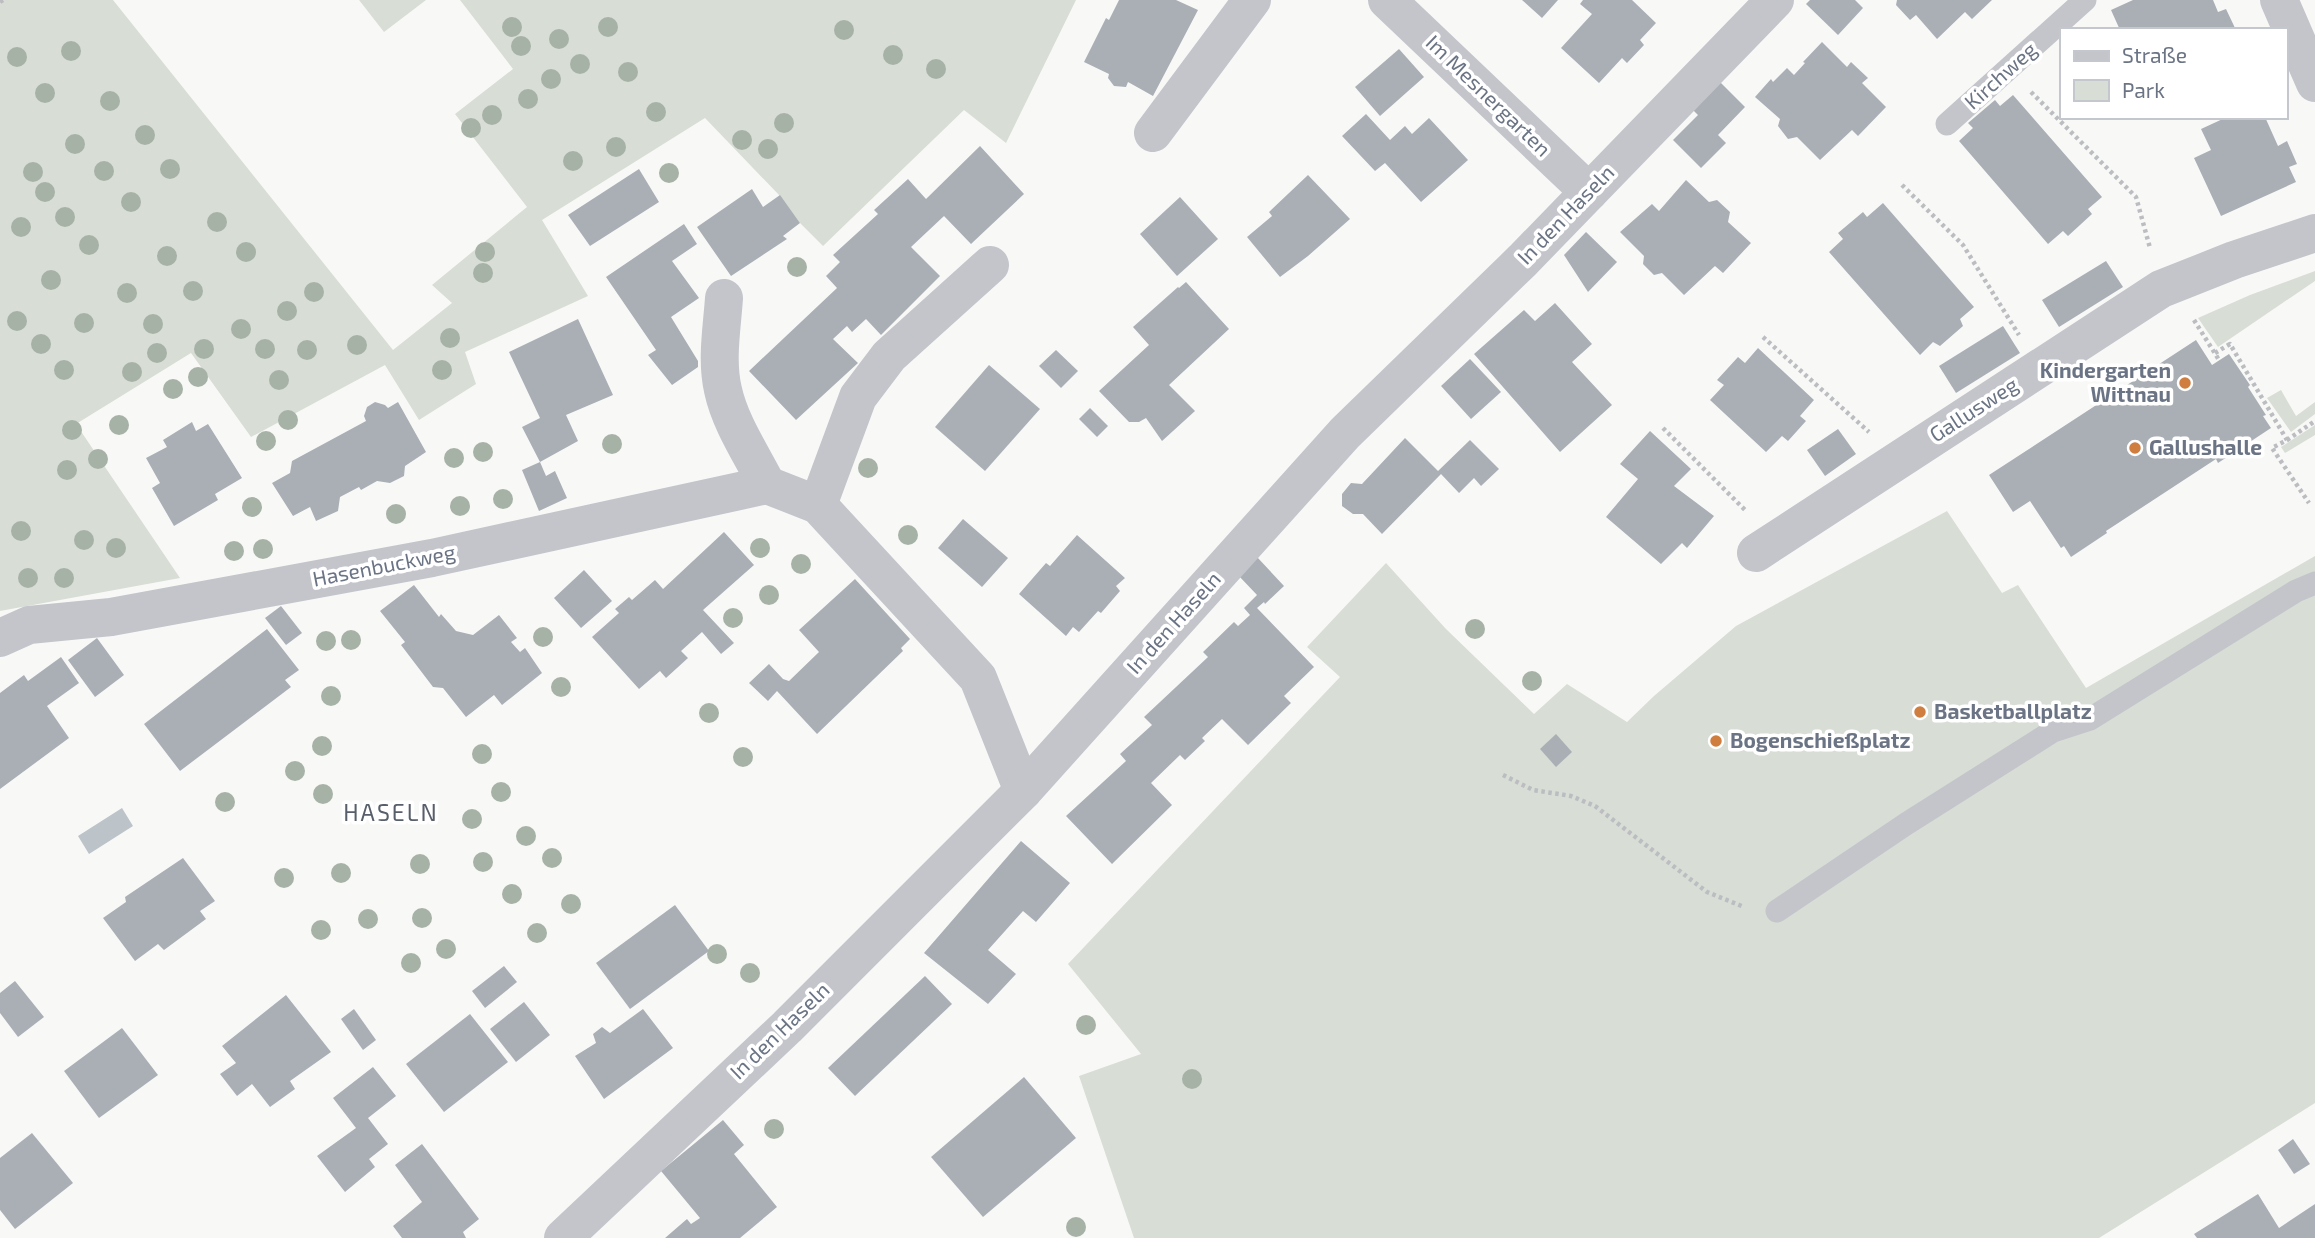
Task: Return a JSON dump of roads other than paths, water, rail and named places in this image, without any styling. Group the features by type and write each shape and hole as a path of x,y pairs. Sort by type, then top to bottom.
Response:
{"street":[{"path":"1153,133 1252,0"},
{"name":"Im Mesnergarten","path":"1388,0 1589,191"},
{"name":"In den Haseln","path":"564,1238 787,1027 1023,791 1345,433 1523,260 1775,0"},
{"path":"2279,0 2315,83"},
{"name":"Gallusweg","path":"1766,547 2161,289 2234,260 2315,233"},
{"path":"818,505 858,397 889,356 990,265"},
{"path":"724,298 719,365 723,393 766,485 818,505 978,678 1023,791"},
{"name":"Hasenbuckweg","path":"0,638 29,625 111,617 432,558 766,485"}],"lane":[{"name":"Kirchweg","path":"1947,124 2085,0"},
{"path":"1777,912 1906,824 2053,731 2090,719 2296,591 2315,583"}],"place":[{"name":"Kindergarten Wittnau","path":"2185,383"},
{"name":"Gallushalle","path":"2135,448"},
{"name":"Basketballplatz","path":"1920,712"},
{"name":"Bogenschießplatz","path":"1716,741"}],"district":[{"name":"HASELN","path":"391,813"}]}
